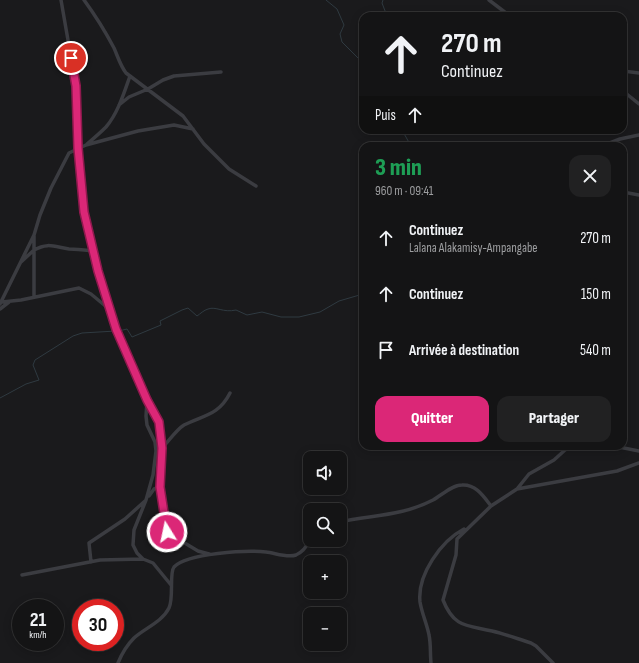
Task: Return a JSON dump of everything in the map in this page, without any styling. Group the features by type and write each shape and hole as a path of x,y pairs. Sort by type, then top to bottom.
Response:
{"street":[{"path":"61,0 76,86 78,148 84,212 98,271 117,330 147,400 159,422 162,448 160,487 170,546 174,548 183,542 198,551 210,554"},
{"path":"84,0 103,29 117,54 121,66 130,76 186,118 204,144 229,168 256,186"},
{"path":"489,0 505,12"},
{"path":"119,105 129,97 174,76 221,72"},
{"path":"627,72 639,73"},
{"path":"86,145 106,127 119,105 130,76"},
{"path":"627,94 639,104"},
{"path":"1,303 34,235 40,215 69,153 86,145 138,131 174,125 193,129"},
{"path":"611,142 620,138 639,135"},
{"path":"627,193 639,195"},
{"path":"34,235 34,296"},
{"path":"19,264 34,250 47,245 94,251"},
{"path":"1,303 79,288 90,294 110,310"},
{"path":"0,309 10,301"},
{"path":"162,448 183,426 218,410 230,393"},
{"path":"147,400 147,425 155,442 156,451 153,475 132,539 137,553 143,559 153,563 171,585"},
{"path":"627,449 639,451"},
{"path":"553,663 536,646 492,631 467,626 457,621 446,608 443,600 456,555 456,539 491,506 517,489 529,474 554,460 565,450"},
{"path":"517,489 616,471 639,462"},
{"path":"347,521 385,516 412,510 434,500 455,486 462,484 469,485 482,494 491,506"},
{"path":"92,562 89,543 125,519 146,500 154,489 160,487"},
{"path":"431,663 429,634 420,602 421,588 435,555 451,537 466,528"},
{"path":"118,663 124,649 134,638 164,616 169,608 172,598 171,585 172,571 174,567 185,561 210,554 257,551 289,556 296,554 306,547"},
{"path":"22,575 92,562 143,559"}],"waterway":[{"path":"326,0 337,9 344,25 340,34 342,42 359,59"},
{"path":"383,0 382,3 385,12"},
{"path":"404,134 409,142"},
{"path":"119,331 127,329 132,337 161,325 160,321 188,308 197,316 204,311 214,308 227,311 236,310 247,315 262,312 281,317 299,317 320,312 339,301 359,295"},
{"path":"0,398 26,384 39,380 33,365 35,360 73,336 82,333 116,331"}],"route":[{"path":"71,58 76,86 78,148 84,212 98,271 116,329 161,428 162,448 160,487 167,532"}]}
